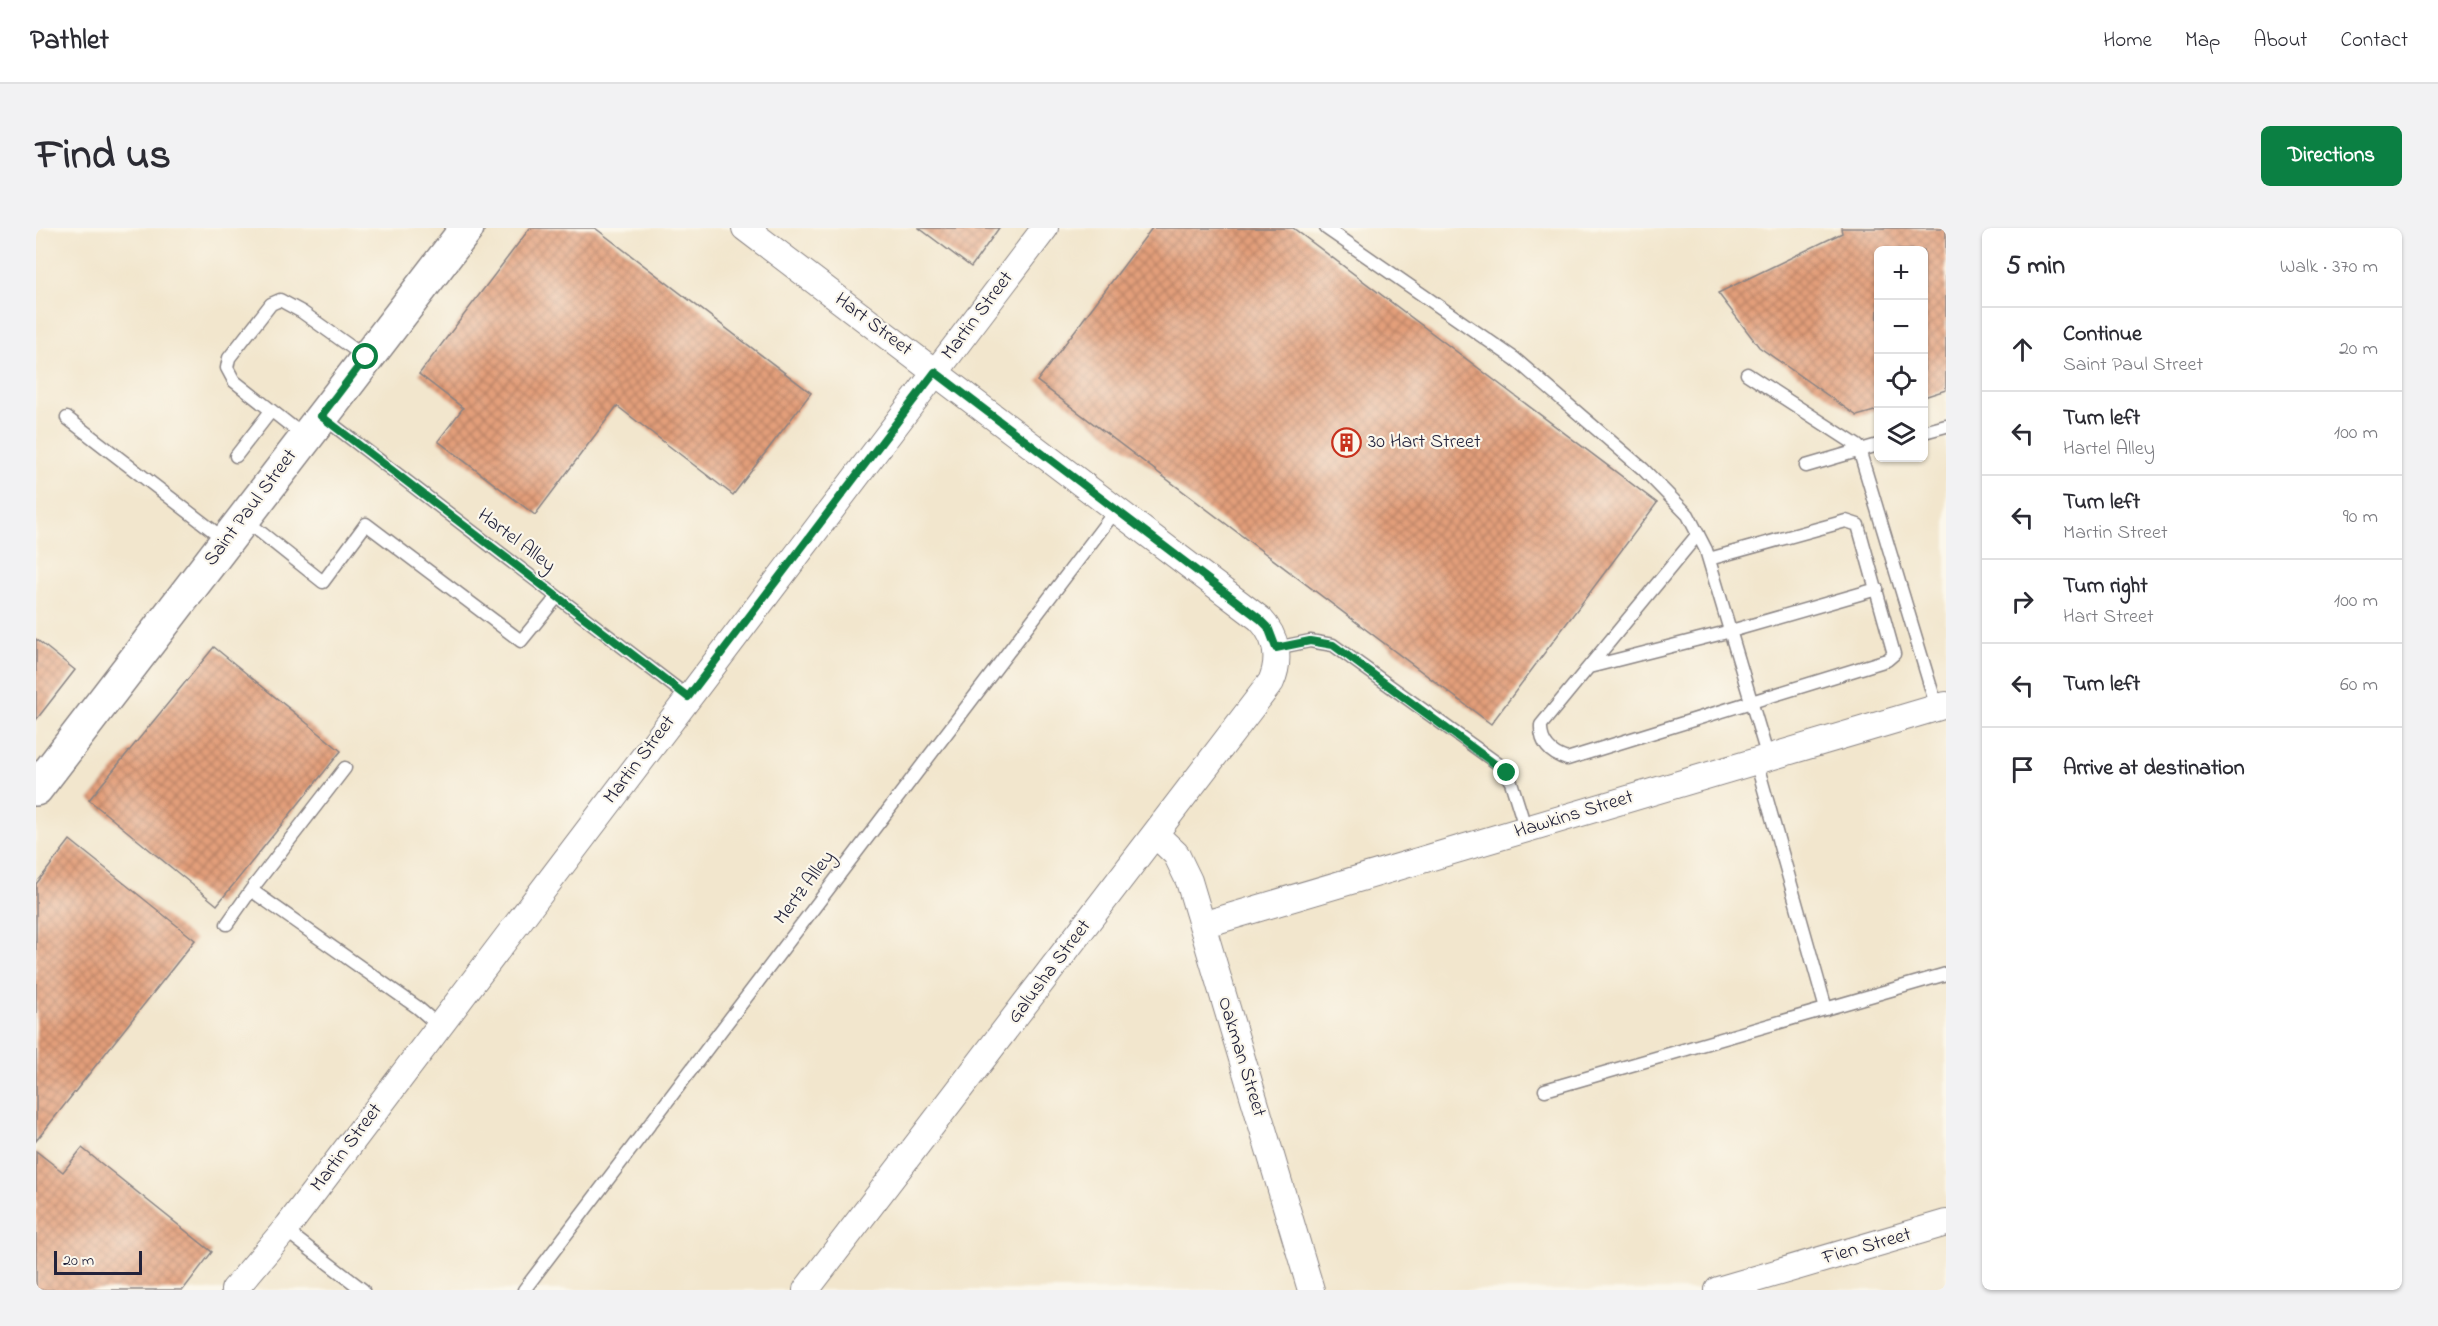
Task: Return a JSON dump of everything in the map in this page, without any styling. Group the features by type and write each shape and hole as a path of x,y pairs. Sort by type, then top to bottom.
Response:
{"main road":[{"name":"Saint Paul Street","path":"36,789 467,228"}],"street":[{"name":"Hart Street","path":"745,228 1260,619 1268,627 1276,648"},
{"name":"Martin Street","path":"236,1289 285,1230 1045,228"},
{"name":"Galusha Street","path":"806,1290 1271,682 1276,671 1276,648"},
{"name":"Hawkins Street","path":"1202,925 1941,706"},
{"name":"Oakman Street","path":"1155,834 1166,842 1184,866 1311,1290"},
{"name":"Fien Street","path":"1718,1290 1946,1223"}],"lane":[{"path":"1326,228 1515,359 1643,469 1688,515 1709,559 1751,700 1762,760 1826,1009"},
{"name":"Hartel Alley","path":"366,357 288,303 279,300 271,304 229,358 227,368 234,381 271,411 313,426 557,597 688,697"},
{"path":"1747,374 1854,443 1860,450 1941,706"},
{"path":"236,456 271,411"},
{"path":"67,418 235,530 323,582 366,524 521,641 557,597"},
{"path":"1928,431 1946,426"},
{"path":"1806,466 1874,446"},
{"name":"Mertz Alley","path":"524,1290 1116,510"},
{"path":"1698,534 1541,725 1540,736 1554,755 1567,759 1751,700 1887,660 1894,654 1862,532 1858,525 1846,521 1709,559"},
{"path":"1589,667 1731,631 1877,589"},
{"path":"1276,648 1310,641 1333,645 1501,766 1511,782 1526,830"},
{"path":"227,924 345,768"},
{"path":"251,890 417,1007 439,1026"},
{"path":"1545,1090 1946,975"},
{"path":"285,1230 363,1290"}],"building":[{"path":"530,228 595,228 811,393 733,495 617,406 535,515 438,441 463,408 419,374"},
{"path":"919,228 999,228 971,267"},
{"name":"30 Hart Street","path":"1152,228 1293,228 1657,503 1491,724 1037,381"},
{"path":"1841,228 1946,228 1946,390 1928,396 1928,246 1874,246 1874,411 1857,416 1759,347 1718,293 1842,233"},
{"path":"36,639 75,670 36,720"},
{"path":"214,647 341,751 217,905 89,800"},
{"path":"70,840 195,940 36,1141 36,884"},
{"path":"82,1148 212,1252 183,1290 36,1290 36,1151 63,1172"}],"place":[{"name":"30 Hart Street","path":"1347,442"}],"route":[{"path":"366,357 321,416 688,697 935,372 1260,619 1273,636 1276,648 1310,641 1322,641 1333,645 1501,766 1507,773"}]}
